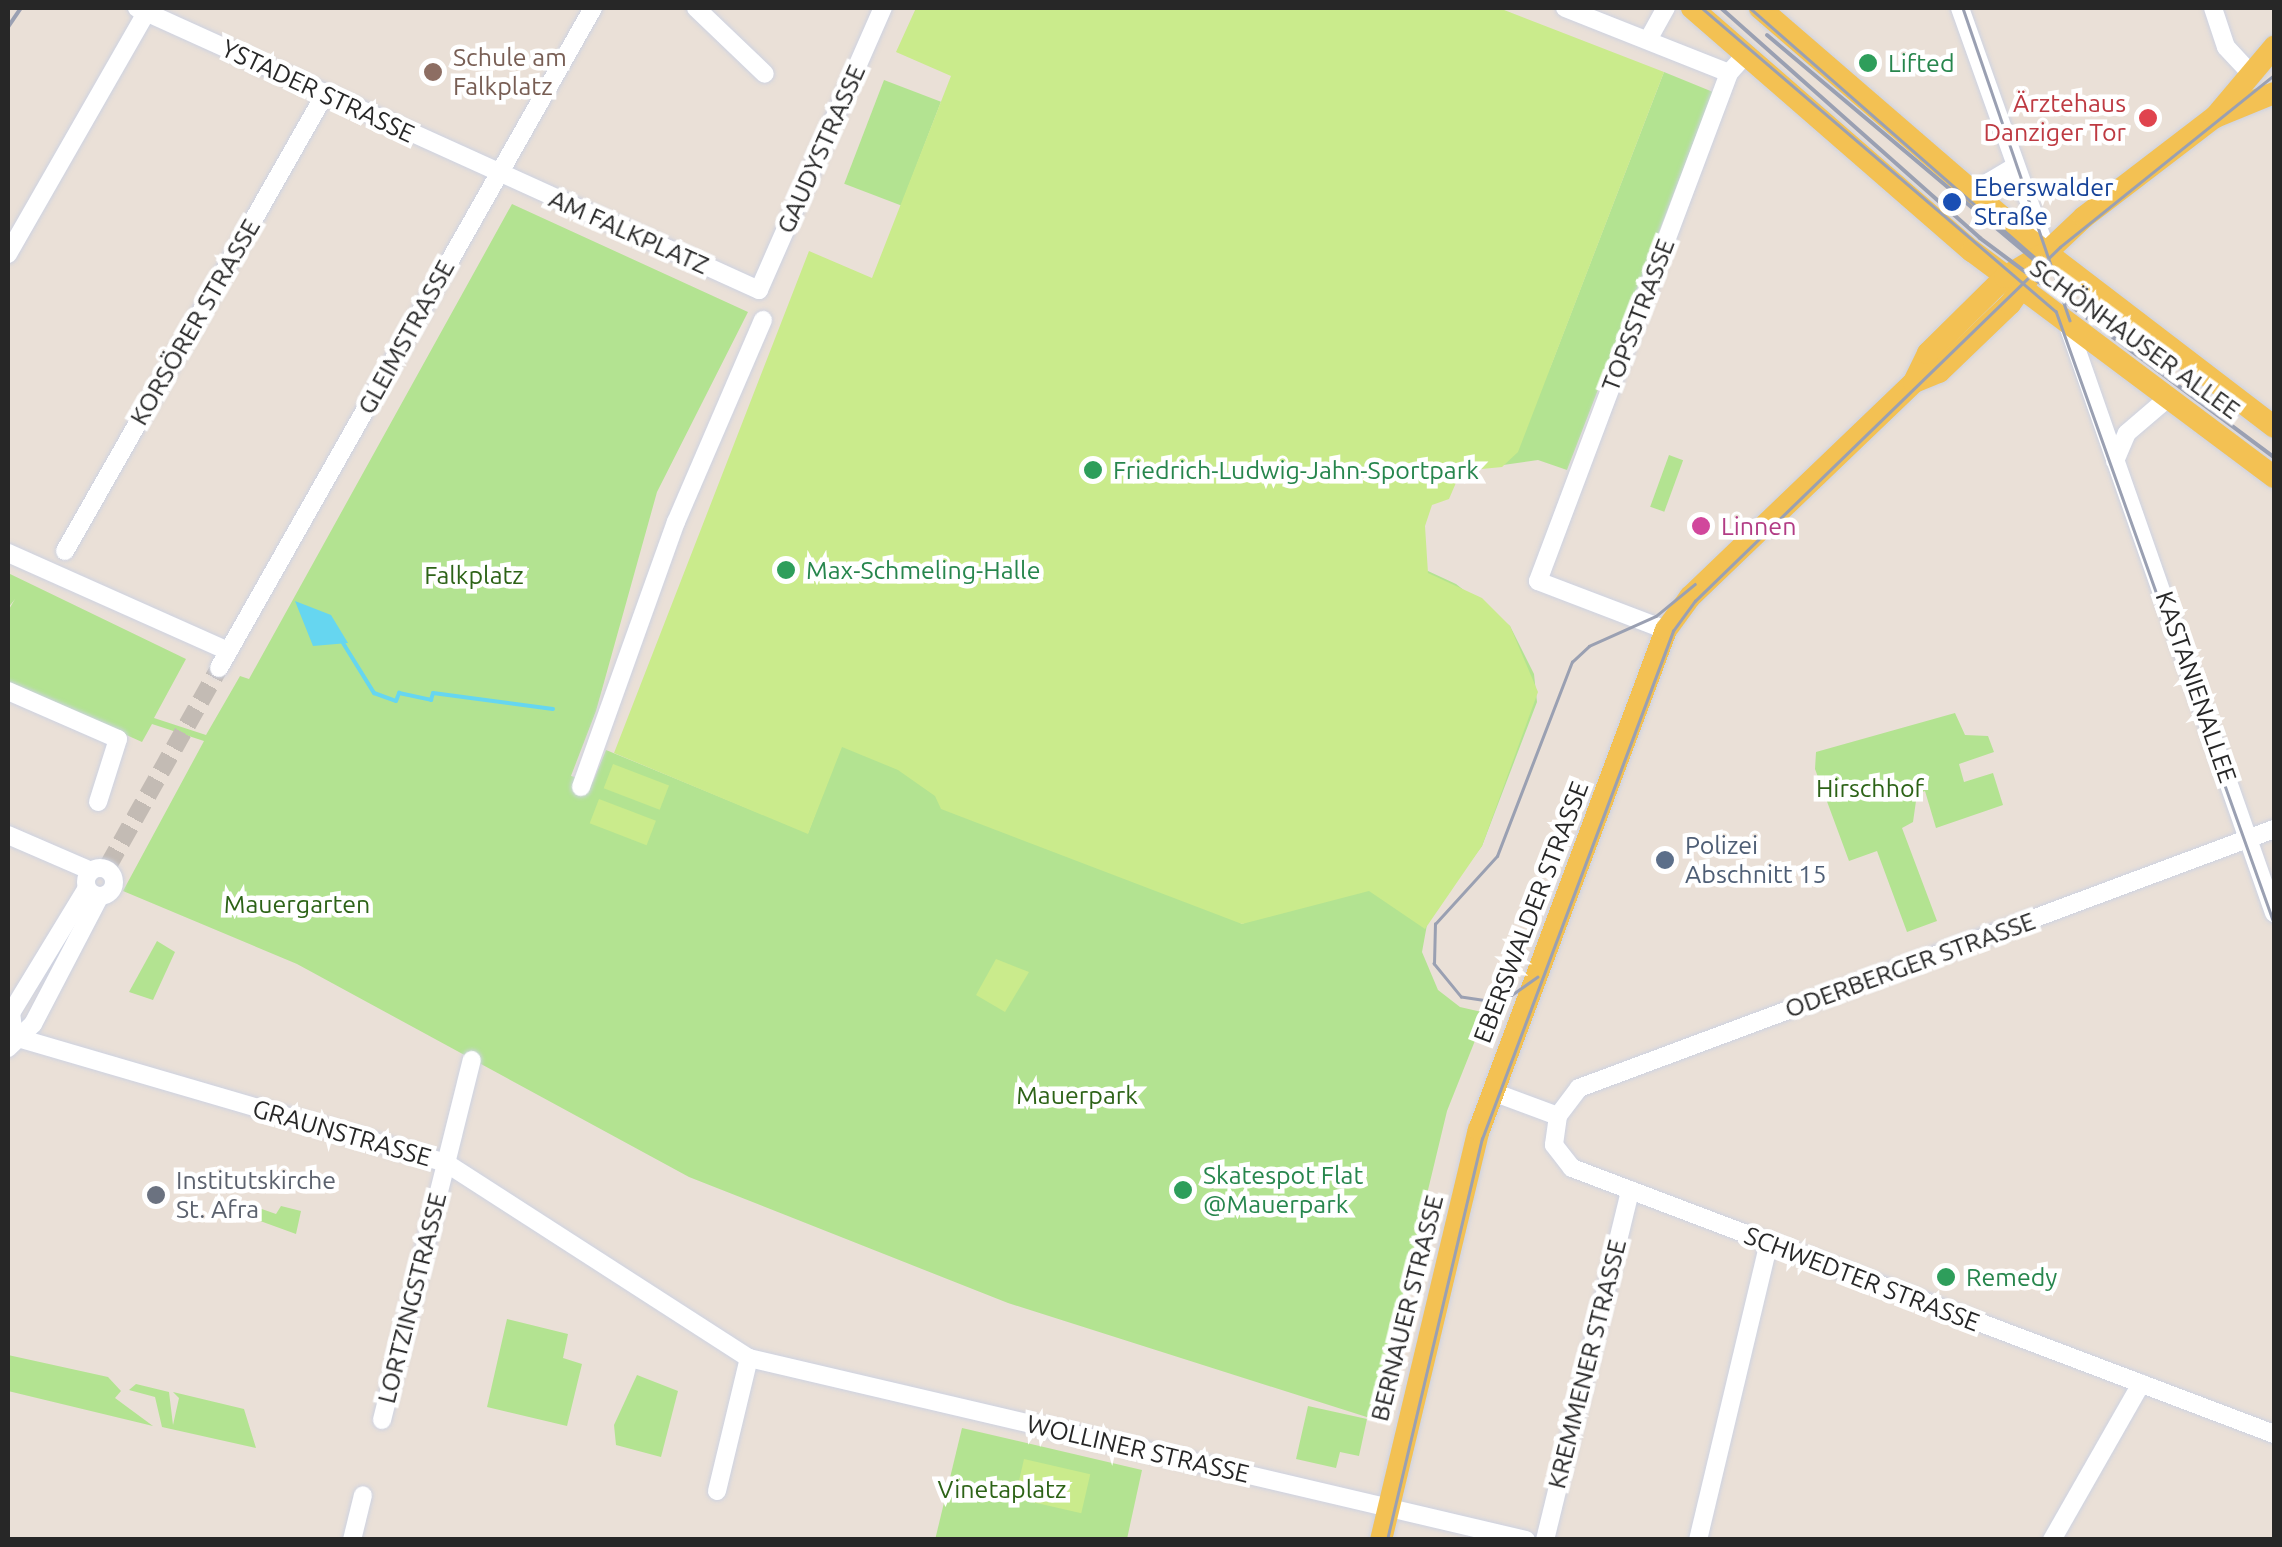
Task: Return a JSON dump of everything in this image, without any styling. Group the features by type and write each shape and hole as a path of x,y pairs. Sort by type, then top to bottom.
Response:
{"main road":[{"name":"SCHÖNHAUSER ALLEE","path":"1692,8 2014,284 2274,478"},
{"name":"SCHÖNHAUSER ALLEE","path":"1760,8 1972,192 2274,427"},
{"path":"2047,252 2215,117 2249,72 2274,47"},
{"path":"2215,117 2272,98"},
{"name":"EBERSWALDER STRASSE","path":"1492,1092 1666,630 1690,597 1914,382 1940,372 2014,284 2047,252"},
{"path":"2168,398 2192,362"},
{"name":"BERNAUER STRASSE","path":"1381,1540 1492,1092"}],"street":[{"name":"GLEIMSTRASSE","path":"8,553 223,659 593,8"},
{"path":"696,8 765,74"},
{"name":"GAUDYSTRASSE","path":"759,290 882,8"},
{"path":"1565,8 1728,72"},
{"path":"1648,40 1666,8"},
{"path":"1960,8 2047,252"},
{"path":"2213,8 2232,58 2249,72"},
{"name":"YSTADER STRASSE","path":"144,9 499,174"},
{"path":"8,254 144,9"},
{"name":"TOPSSTRASSE","path":"1666,630 1538,581 1728,72 1746,54"},
{"name":"KORSÖRER STRASSE","path":"65,551 325,94"},
{"path":"1972,192 2014,167"},
{"name":"AM FALKPLATZ","path":"499,174 759,290"},
{"path":"582,787 676,522 762,320"},
{"name":"KASTANIENALLEE","path":"2069,328 2274,913"},
{"path":"2115,460 2127,433 2168,398"},
{"path":"8,691 118,738 98,802"},
{"name":"ODERBERGER STRASSE","path":"1558,1116 1580,1088 2274,830"},
{"path":"8,835 76,859 98,878 32,1024 10,1040"},
{"name":"GRAUNSTRASSE","path":"10,1040 446,1163 749,1358"},
{"name":"LORTZINGSTRASSE","path":"382,1420 472,1060"},
{"path":"1492,1092 1558,1116"},
{"name":"SCHWEDTER STRASSE","path":"1558,1116 1554,1145 1564,1163 2274,1434"},
{"name":"KREMMENER STRASSE","path":"1545,1540 1630,1190"},
{"path":"1698,1540 1769,1243"},
{"path":"718,1491 749,1358"},
{"name":"WOLLINER STRASSE","path":"749,1358 1526,1540"},
{"path":"2052,1540 2140,1384"},
{"path":"352,1540 363,1495"}],"green space":[{"name":"Friedrich-Ludwig-Jahn-Sportpark","path":"916,8 1499,8 1664,72 1518,452 1502,467 1461,471 1449,499 1432,505 1425,526 1428,573 1482,598 1510,626 1538,692 1482,846 1425,929 1369,891 1242,924 941,809 935,796 898,770 842,747 808,834 614,753 809,251 872,278 951,76 896,52"},
{"path":"1664,72 1713,92 1567,470 1538,460 1461,471 1550,368"},
{"path":"884,80 941,102 901,205 844,184"},
{"name":"Mauerpark","path":"512,204 748,312 657,492 596,711 571,776 593,782 606,750 808,833 859,698 1242,924 1255,918 1418,576 1428,571 1456,584 1510,626 1534,674 1537,702 1482,846 1428,919 1422,952 1438,990 1460,1007 1486,1013 1447,1111 1373,1419 1008,1303 689,1177 297,964 123,891 204,741 152,724 142,742 8,682 8,611 15,599 8,608 8,573 186,659 154,718 206,735 240,676 249,679"},
{"path":"1669,455 1683,460 1664,512 1650,507"},
{"name":"Hirschhof","path":"1955,713 1965,735 1988,736 1994,752 1959,764 1964,782 1993,773 2003,805 1936,828 1925,791 1917,794 1913,822 1902,828 1937,921 1907,932 1877,851 1849,861 1815,769 1816,752"},
{"path":"613,764 669,786 660,810 604,788"},
{"path":"599,799 656,821 647,845 590,823"},
{"path":"157,941 175,952 153,1000 129,992"},
{"path":"996,959 1029,972 1005,1012 976,995"},
{"path":"281,1206 301,1211 296,1234 252,1218 256,1207 276,1214"},
{"path":"507,1319 568,1334 563,1358 582,1364 567,1426 487,1407"},
{"path":"8,1355 108,1377 121,1391 115,1398 153,1426 8,1391"},
{"path":"637,1375 678,1391 661,1457 616,1445 614,1425"},
{"path":"136,1384 169,1392 173,1425 179,1398 173,1392 244,1409 256,1448 162,1427 155,1397 129,1390"},
{"path":"1308,1406 1367,1419 1359,1456 1340,1452 1336,1468 1296,1459"},
{"name":"Vinetaplatz","path":"962,1428 1142,1470 1127,1539 935,1540"},
{"path":"1024,1459 1090,1474 1081,1513 1015,1498"}],"water":[{"path":"295,601 331,615 348,643 313,646"}],"waterway":[{"path":"343,643 374,693 396,701 399,693 431,700 433,693 553,709"}],"tunnel":[{"path":"108,866 219,668"}],"tram line":[{"path":"1702,8 2056,311 2274,923"},
{"path":"1750,8 2047,268"},
{"path":"1963,8 2070,320"},
{"path":"1387,1540 1482,1139 1673,631 1695,601 2060,247 2274,75"},
{"path":"1538,977 1501,1003 1461,997 1434,964 1435,924 1497,856 1572,662 1589,646 1656,616 1695,584"}],"railway":[{"path":"8,27 21,8"},
{"path":"1721,8 1980,238 2274,457"},
{"path":"1767,35 2039,264"}],"place":[{"name":"Lifted","path":"1868,63"},
{"name":"Schule am Falkplatz","path":"433,72"},
{"name":"Ärztehaus Danziger Tor","path":"2148,118"},
{"name":"Eberswalder Straße","path":"1952,202"},
{"name":"Friedrich-Ludwig-Jahn-Sportpark","path":"1093,470"},
{"name":"Linnen","path":"1701,526"},
{"name":"Max-Schmeling-Halle","path":"786,570"},
{"name":"Polizei Abschnitt 15","path":"1665,860"},
{"name":"Skatespot Flat @Mauerpark","path":"1183,1190"},
{"name":"Institutskirche St. Afra","path":"156,1195"},
{"name":"Remedy","path":"1946,1277"}],"park label":[{"name":"Falkplatz","path":"474,575"},
{"name":"Mauergarten","path":"297,904"}]}
